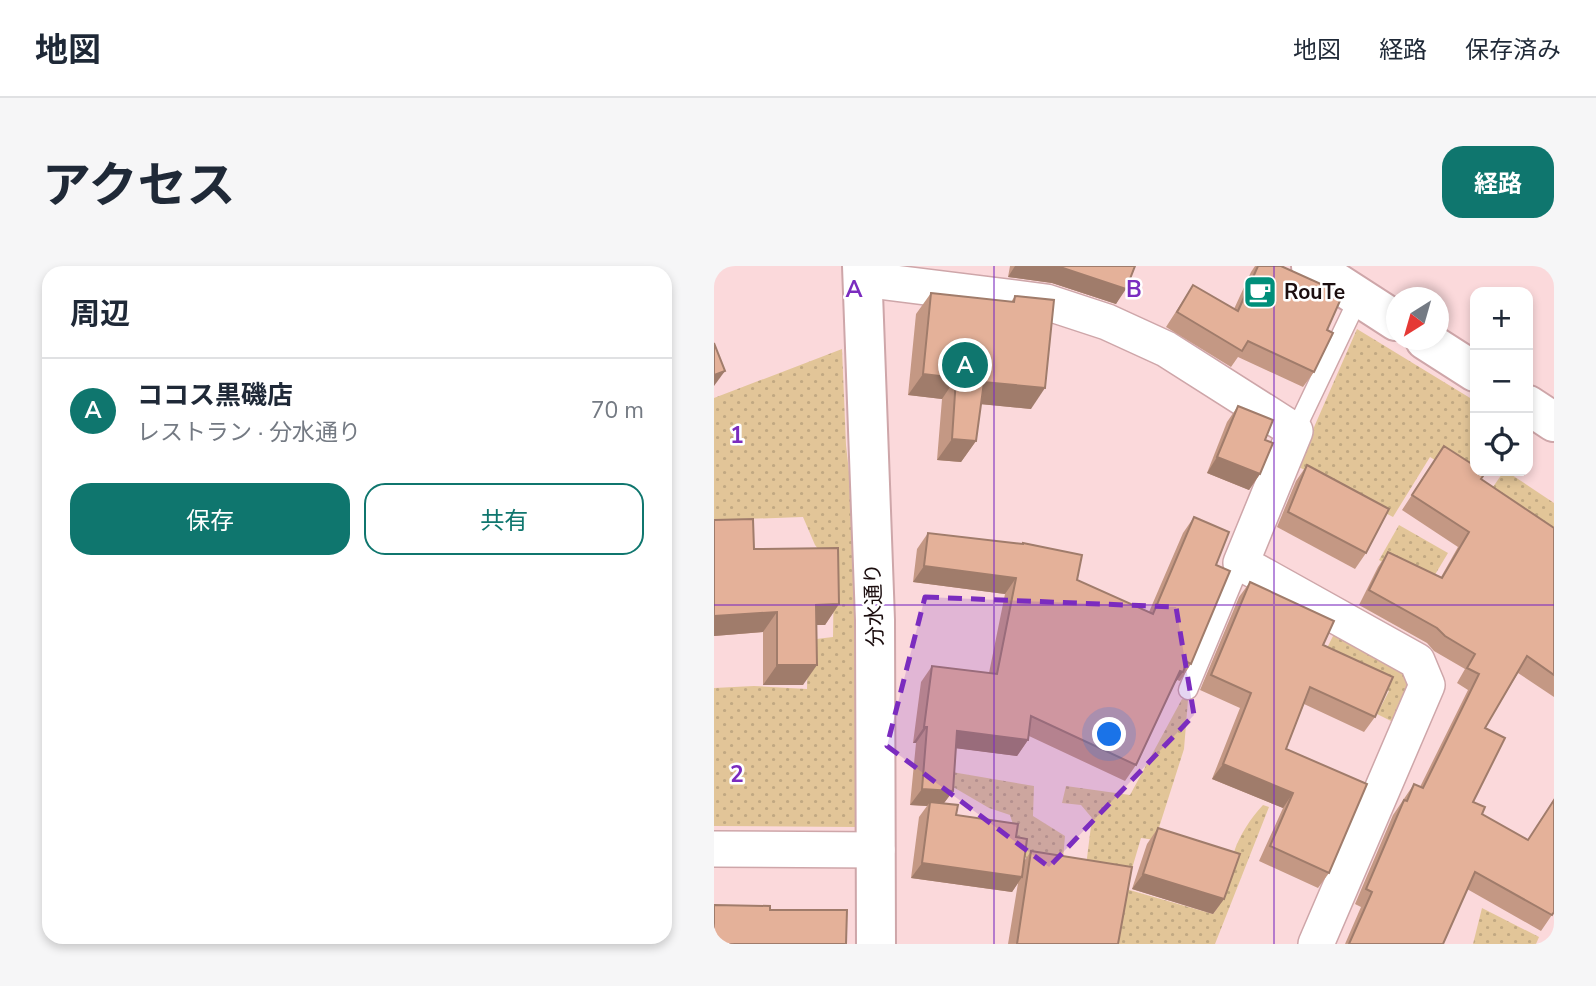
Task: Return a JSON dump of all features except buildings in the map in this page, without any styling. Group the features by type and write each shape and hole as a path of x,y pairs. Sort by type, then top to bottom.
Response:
{"street":[{"path":"1311,266 1386,315"},
{"path":"862,272 1046,302 1107,323 1166,349 1296,431 1241,562 1417,661 1427,685 1316,944"},
{"name":"分水通り","path":"862,272 875,620 876,944"},
{"path":"1441,350 1470,369"},
{"path":"1533,408 1554,422"},
{"path":"714,849 877,850"}],"lane":[{"path":"1296,431 1359,297"},
{"path":"1188,690 1241,562"}],"highlighted area":[{"path":"925,597 1176,607 1194,715 1049,867 887,746"}],"shaded area":[{"path":"1357,329 1386,347 1386,350 1391,350 1470,398 1468,480 1430,457 1393,517 1297,466"},
{"path":"842,349 846,445 856,535 855,827 714,826 714,688 754,686 807,689 808,640 833,637 834,569 815,545 803,517 714,520 714,398"},
{"path":"1501,476 1514,476 1554,503 1554,537 1484,500"},
{"path":"1399,525 1448,553 1427,588 1379,560"},
{"path":"1335,632 1404,671 1411,683 1393,722 1377,714 1389,691 1324,654"},
{"path":"1182,699 1188,700 1184,749 1155,840 1141,838 1126,889 1213,914 1225,892 1231,860 1239,839 1263,805 1269,807 1215,944 1116,944 1088,889 1087,858 1092,818 1081,805 1062,803 1066,786 1130,795"},
{"path":"946,771 1034,786 1033,816 1065,836 1063,860 1026,858 1010,815 989,808 948,784"},
{"path":"1482,908 1539,937 1536,944 1473,944"}],"place":[{"name":"RouTe","path":"1260,292"},
{"name":"ココス黒磯店","path":"965,365"}]}
